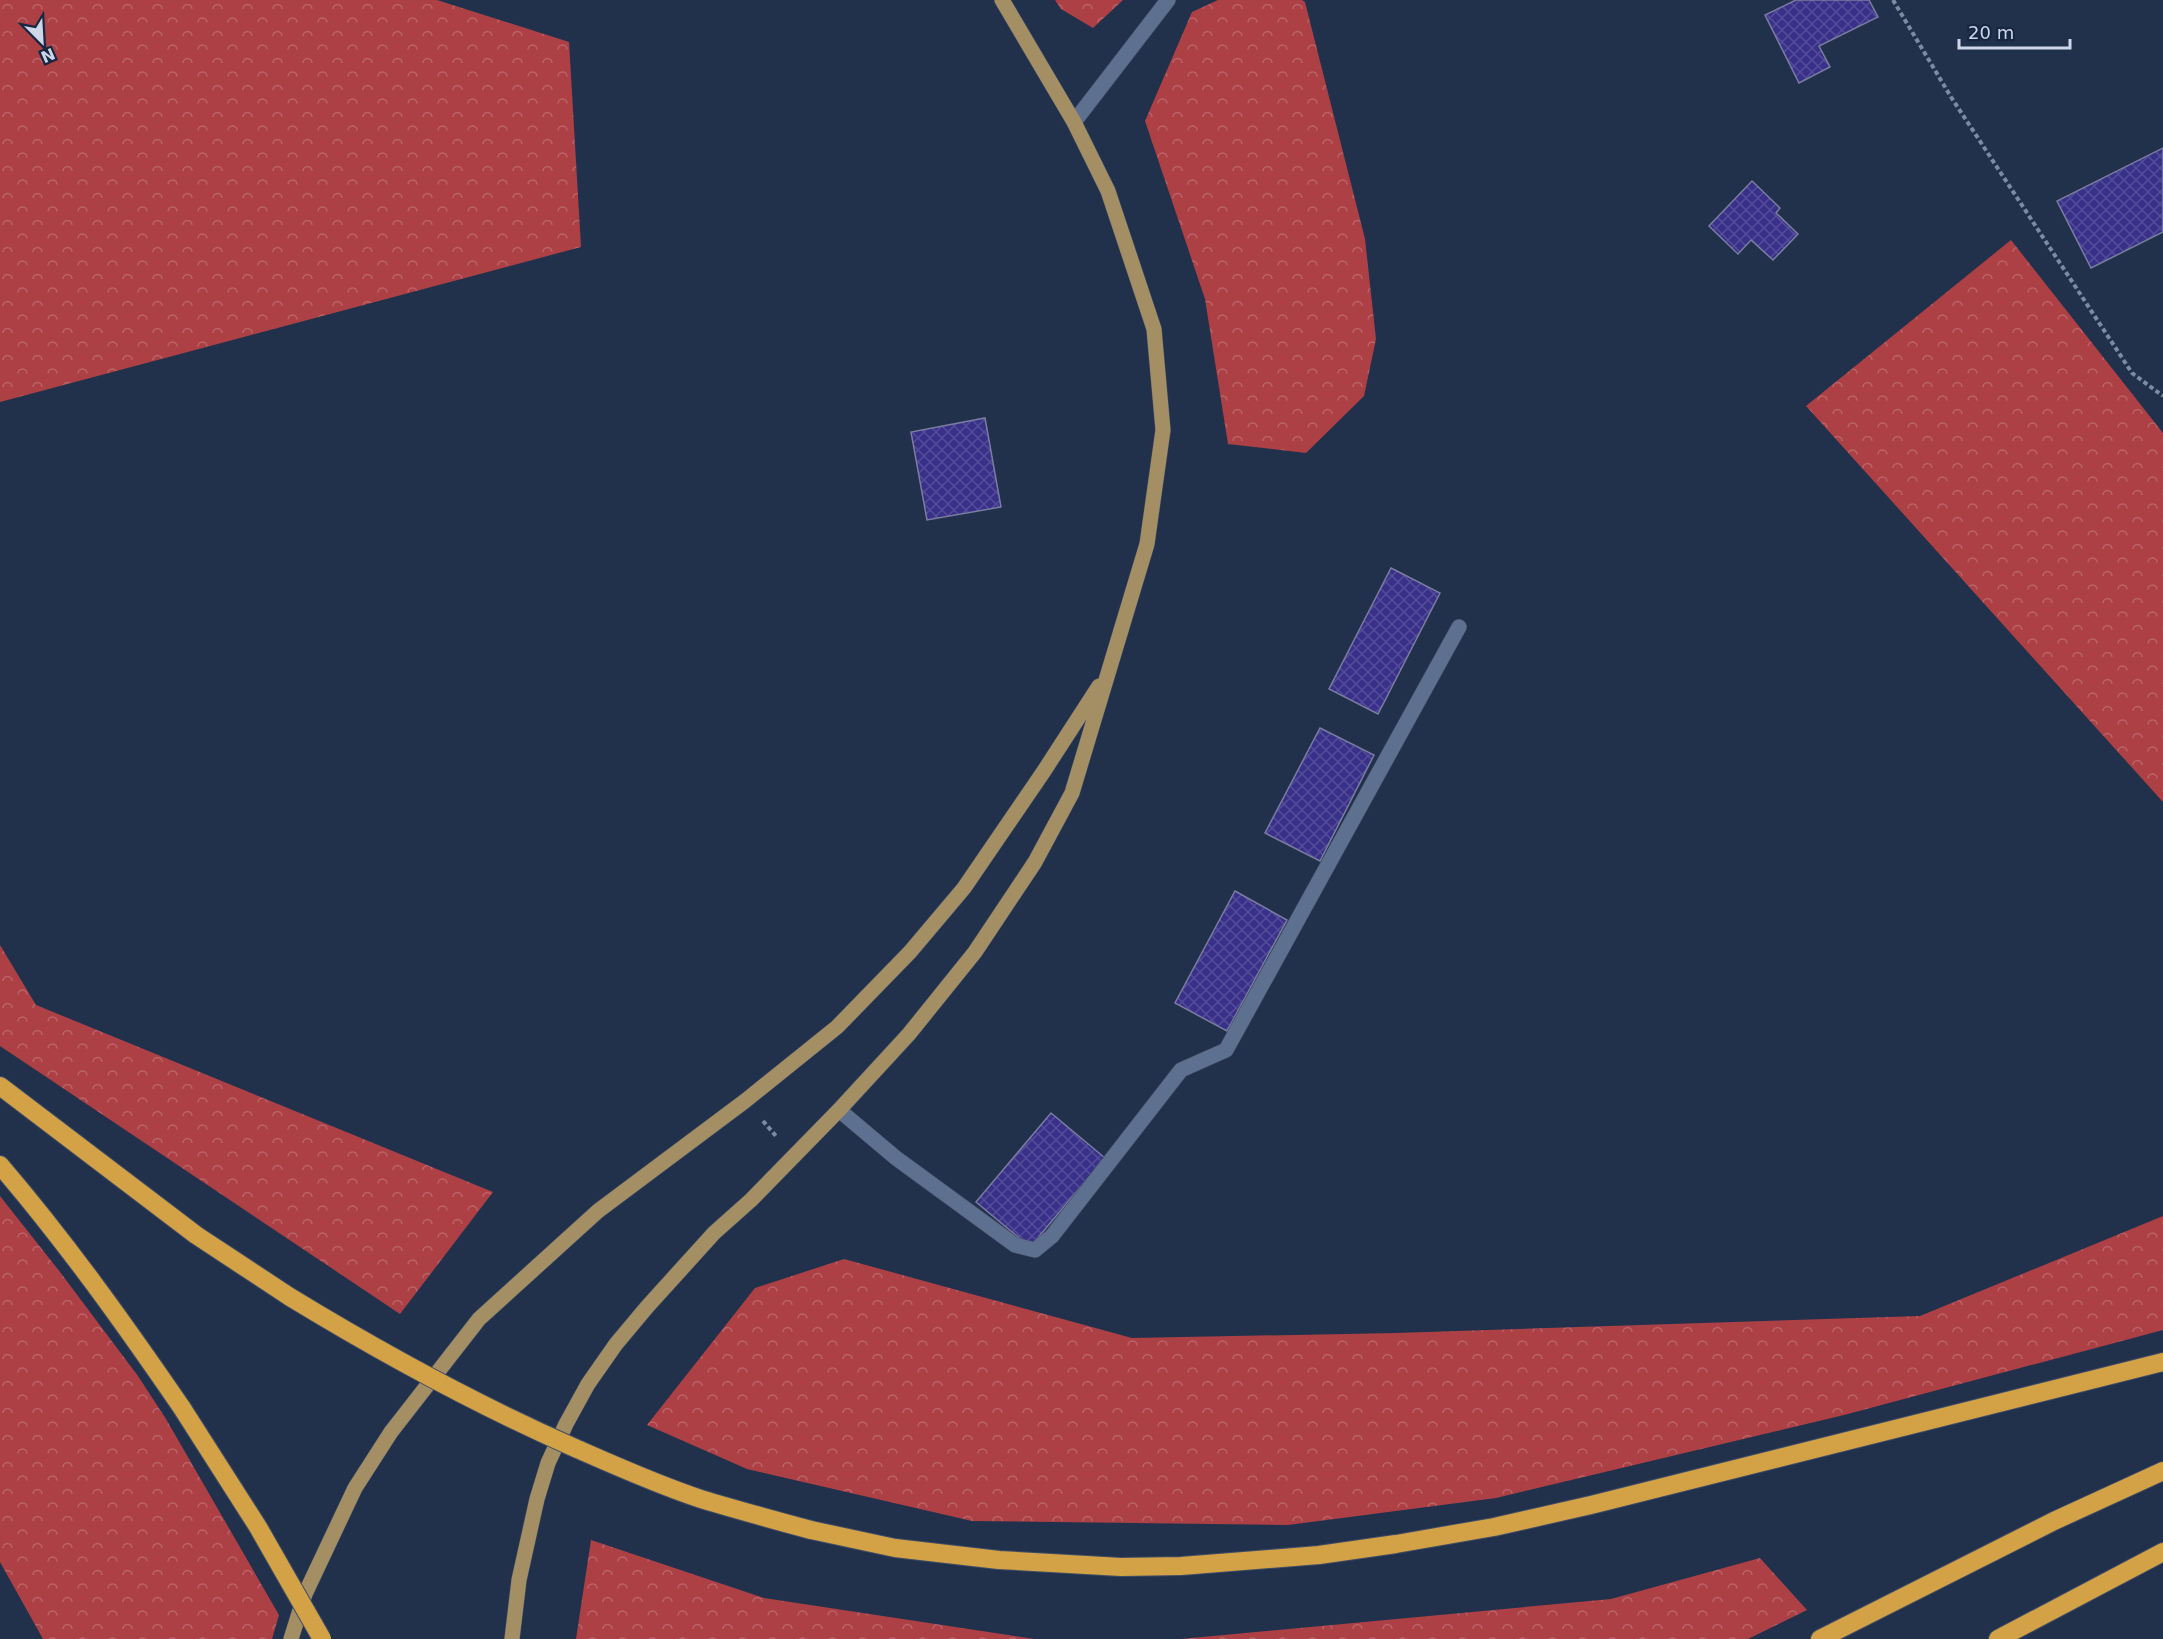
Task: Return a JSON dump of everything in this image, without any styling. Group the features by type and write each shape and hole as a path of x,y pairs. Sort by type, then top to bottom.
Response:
{"highway":[{"path":"0,1086 196,1235 290,1297 403,1365 518,1423 610,1463 700,1498 811,1530 918,1551 999,1560 1121,1567 1181,1566 1319,1555 1396,1544 1494,1527 1772,1461 2163,1362"},
{"path":"0,1166 33,1204 125,1324 258,1527 321,1639"},
{"path":"1820,1639 2054,1521 2163,1471"},
{"path":"1998,1639 2163,1552"}],"main road":[{"path":"512,1639 519,1580 537,1499 548,1463 588,1384 616,1344 714,1233 794,1156 909,1034 975,952 1035,862 1072,793 1147,544 1163,430 1154,329 1108,191 1074,122 1002,0"},
{"path":"291,1639 305,1594 355,1488 391,1432 480,1319 598,1211 745,1101 837,1027 910,952 964,888 1044,771 1108,671"}],"street":[{"path":"1074,122 1167,0"},
{"path":"839,1110 896,1158 1015,1245 1035,1250 1053,1236 1181,1070 1226,1050 1459,627"}],"path":[{"path":"1893,0 1951,97 2132,374 2163,396"},
{"path":"745,1101 794,1156"}],"green space":[{"path":"0,0 437,0 569,42 581,247 0,402"},
{"path":"1055,0 1123,0 1093,28 1061,9"},
{"path":"1218,0 1302,0 1305,2 1365,239 1376,339 1364,396 1306,453 1228,444 1205,299 1145,121 1192,12"},
{"path":"2011,240 2163,433 2163,802 1806,406"},
{"path":"0,945 36,1005 493,1192 400,1314 0,1046"},
{"path":"0,1196 138,1376 166,1419 279,1615 272,1639 43,1639 0,1562"},
{"path":"2163,1216 2163,1330 1844,1415 1496,1498 1288,1525 972,1521 747,1469 647,1425 755,1288 844,1259 1132,1338 1396,1333 1920,1316"},
{"path":"591,1540 764,1598 1035,1639 576,1639"},
{"path":"1760,1558 1807,1610 1748,1639 1181,1639 1611,1599"}],"building":[{"path":"1796,0 1869,0 1878,17 1819,46 1830,67 1799,83 1765,15"},
{"path":"2163,148 2163,232 2091,268 2057,201"},
{"path":"1752,181 1780,208 1776,213 1798,234 1773,260 1751,240 1738,254 1709,226"},
{"path":"985,418 1001,507 927,520 911,432"},
{"path":"1391,568 1440,593 1378,714 1329,689"},
{"path":"1320,728 1374,755 1320,861 1265,833"},
{"path":"1235,891 1287,920 1227,1031 1175,1003"},
{"path":"1051,1113 1105,1158 1030,1247 976,1202"}]}
